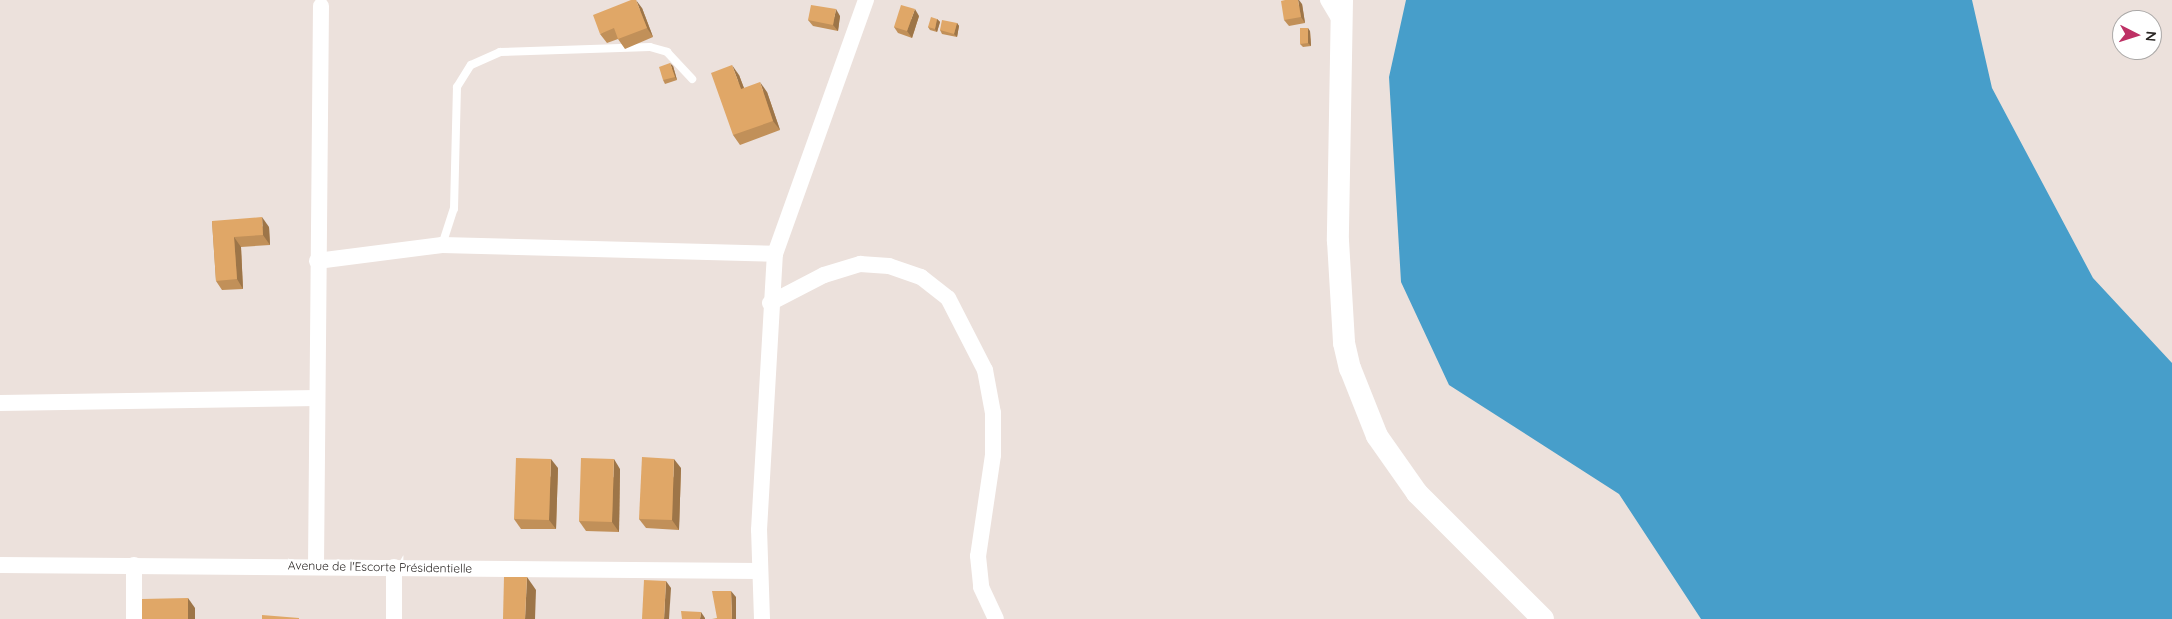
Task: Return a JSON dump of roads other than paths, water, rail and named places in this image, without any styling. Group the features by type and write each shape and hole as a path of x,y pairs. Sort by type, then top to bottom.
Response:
{"main road":[{"path":"1341,11 1338,241 1344,343 1350,368 1377,436 1417,494 1543,619"}],"street":[{"path":"762,619 759,571 770,303 775,254 866,0"},
{"path":"1328,0 1341,11"},
{"path":"316,566 317,262 321,6"},
{"path":"317,262 442,245 775,254"},
{"path":"770,303 824,275 860,264 890,266 921,278 948,298 984,370 993,413 993,455 978,556 981,587 996,619"},
{"path":"0,403 317,398"},
{"name":"Avenue de l'Escorte Présidentielle","path":"0,565 759,571"},
{"path":"134,565 134,619"},
{"path":"394,567 394,619"}],"lane":[{"path":"442,245 454,209 457,87 471,65 500,52 650,47 666,52 692,79"}],"water":[{"path":"1406,0 1972,0 1992,88 2093,278 2172,363 2172,619 1701,619 1619,494 1449,385 1401,282 1389,77"}]}
